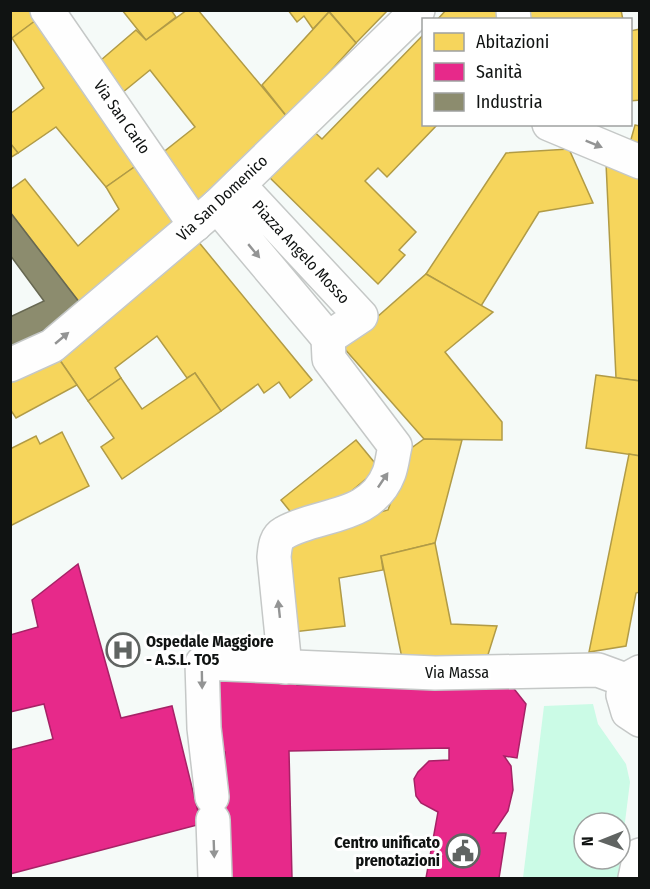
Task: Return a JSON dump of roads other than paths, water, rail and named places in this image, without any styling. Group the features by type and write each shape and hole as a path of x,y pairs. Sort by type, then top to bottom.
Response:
{"street":[{"name":"Via San Carlo","path":"47,10 217,205"},
{"name":"Via San Domenico","path":"10,365 52,346 217,205 418,10"},
{"path":"554,126 639,162"},
{"name":"Piazza Angelo Mosso","path":"217,205 328,348 394,446 388,474 371,497 351,511 284,533 275,543 273,557 285,667"},
{"name":"Via Massa","path":"215,879 213,808 204,728 202,663 435,673 597,670 636,672"},
{"path":"636,672 623,695 624,704 634,718 639,720"},
{"path":"635,879 639,855"}],"place":[{"name":"Ospedale Maggiore - A.S.L. TO5","path":"123,650"},
{"name":"Centro unificato prenotazioni","path":"463,851"}]}
